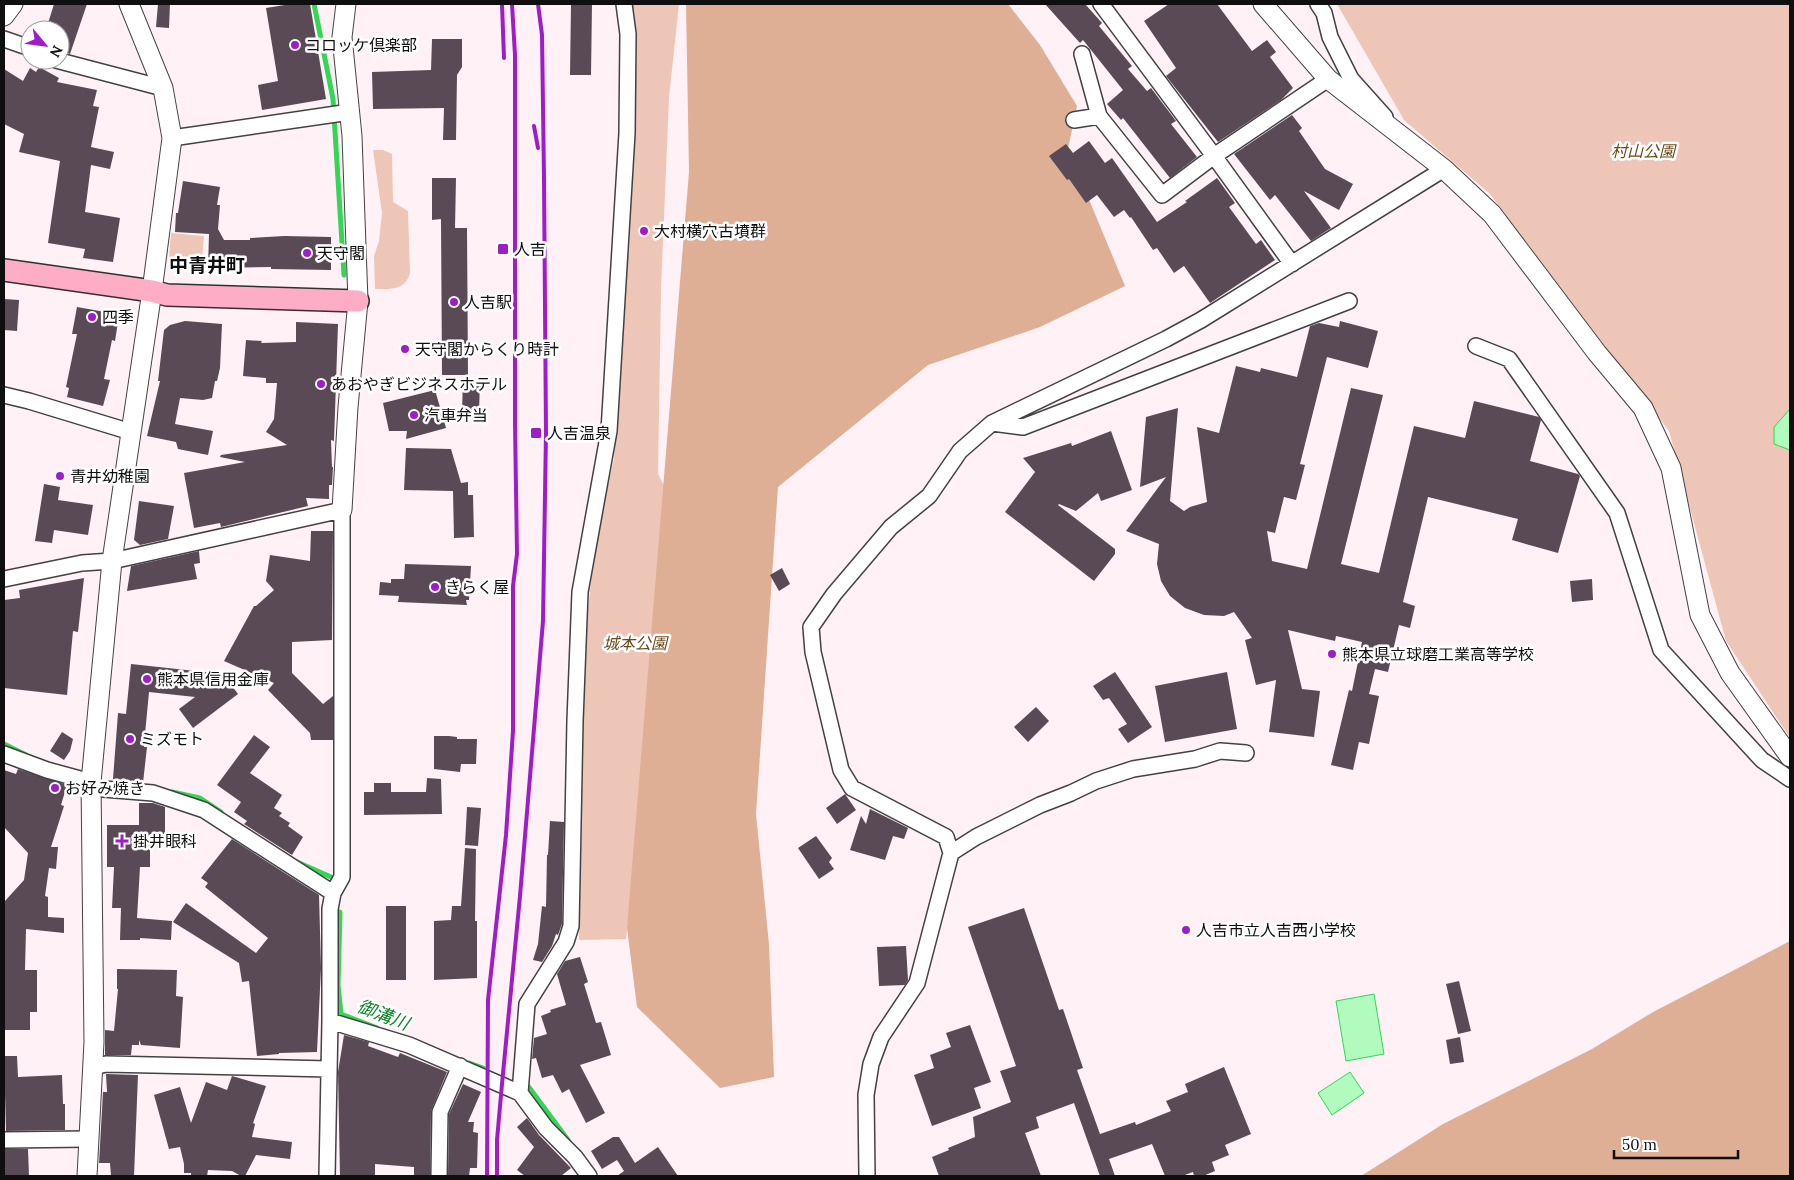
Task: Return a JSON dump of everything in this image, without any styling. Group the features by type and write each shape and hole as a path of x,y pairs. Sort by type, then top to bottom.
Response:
{"main road":[{"path":"4,270 152,291 167,295 358,301"}],"street":[{"path":"4,16 13,4"},
{"path":"87,1176 93,1067 91,785 112,561 152,291 172,138 163,88 129,4"},
{"path":"327,1176 330,909 333,893 342,877 342,510 348,407 358,301 352,136 342,37 346,4"},
{"path":"520,1093 527,1004 566,942 571,926 575,721 580,592 609,431 627,133 628,34 624,4"},
{"path":"1101,4 1292,264"},
{"path":"1264,4 1328,79 1444,169 1492,214 1597,352 1643,408 1671,468 1700,615 1730,673 1790,758"},
{"path":"1318,4 1324,13 1330,37 1351,78 1376,106 1396,133"},
{"path":"4,39 20,45"},
{"path":"1082,54 1099,116 1162,195 1214,156 1328,79"},
{"path":"70,64 163,88"},
{"path":"172,138 350,112"},
{"path":"1074,120 1099,116"},
{"path":"867,1176 866,1096 871,1064 882,1037 917,983 951,853 946,837 852,788 841,770 813,652 811,627 834,594 891,527 929,496 960,451 992,423 1166,339 1201,320 1444,169"},
{"path":"992,423 1023,427 1349,301"},
{"path":"1476,346 1509,359 1617,513 1661,650 1762,760 1790,779"},
{"path":"4,395 132,432"},
{"path":"4,579 82,563 112,561 342,510"},
{"path":"951,853 976,837 1040,805 1096,781 1133,769 1195,759 1220,751 1246,754"},
{"path":"4,754 91,785 153,793 204,810 333,893"},
{"path":"330,1021 409,1045 520,1093 546,1128 575,1157 590,1176"},
{"path":"93,1067 106,1064 329,1069"},
{"path":"439,1176 440,1112 460,1066"},
{"path":"4,1140 88,1139"}],"green space":[{"name":"城本公園","path":"632,4 679,4 669,97 661,289 658,474 674,504 626,939 579,940 582,724 586,626 596,538 614,459 635,53"},
{"name":"村山公園","path":"1337,4 1790,4 1790,738 1726,641 1669,431 1490,194 1404,120"},
{"path":"373,150 383,150 392,154 393,202 408,211 410,273 405,283 391,289 375,289 374,256 379,241 382,213"},
{"path":"171,233 204,236 201,271 176,269 169,259"}],"shaded area":[{"path":"686,4 1008,4 1040,45 1077,106 1068,149 1125,286 1040,327 928,365 778,487 756,814 769,944 774,1077 720,1088 637,1007 627,928 689,172"},
{"path":"1790,409 1790,450 1774,444 1774,427"},
{"path":"1790,941 1790,1176 1361,1176 1443,1124 1592,1049 1653,1012"},
{"path":"1374,994 1384,1054 1346,1061 1336,1001"},
{"path":"1350,1072 1364,1093 1332,1115 1318,1093"}],"building":[{"path":"54,4 87,4 70,54 70,20 49,20"},
{"path":"158,4 170,4 169,28 156,27"},
{"name":"コロッケ倶楽部","path":"291,4 310,4 326,99 262,110 258,85 278,81 266,8"},
{"path":"571,4 592,4 591,75 570,75"},
{"path":"1045,4 1085,4 1102,23 1099,26 1132,66 1128,69 1147,91 1151,88 1176,121 1171,124 1197,157 1170,178 1123,118 1121,120 1107,104 1123,90 1083,40 1080,43"},
{"path":"1169,4 1217,4 1252,51 1267,40 1276,52 1270,57 1293,88 1281,100 1218,142 1166,76 1176,68 1144,21"},
{"path":"432,39 462,39 462,67 457,75 456,140 443,140 444,108 373,109 372,72 431,70"},
{"path":"4,69 23,81 29,70 36,72 37,70 44,70 59,78 57,82 97,90 93,106 99,107 91,147 114,152 110,169 91,165 85,212 120,218 113,262 83,258 85,249 48,243 60,161 19,152 24,134 4,124"},
{"path":"1292,115 1302,128 1299,131 1325,169 1353,184 1339,210 1304,191 1331,228 1311,241 1275,195 1270,200 1234,154"},
{"path":"1089,141 1105,163 1112,158 1157,222 1187,202 1185,201 1217,178 1235,203 1229,207 1256,244 1261,240 1275,260 1210,303 1184,266 1174,273 1157,248 1153,250 1131,217 1124,210 1114,217 1097,195 1086,203 1049,156 1066,144 1073,153"},
{"name":"人吉駅","path":"432,178 456,178 455,228 467,228 468,375 442,375 441,219 432,220"},
{"path":"183,181 220,187 217,205 220,205 218,229 224,240 250,240 250,238 284,236 331,237 331,270 271,269 271,267 208,268 209,234 175,232 176,213 178,213"},
{"path":"4,299 19,300 17,331 4,330"},
{"path":"77,307 111,313 118,322 115,341 112,340 104,379 110,380 103,406 67,397 69,388 66,387 77,334 72,334"},
{"path":"185,321 222,324 220,368 212,398 203,400 180,398 175,424 213,431 208,455 178,449 176,442 147,436 160,381 158,381 164,330 170,325"},
{"path":"1340,321 1378,331 1368,368 1327,357 1300,464 1305,465 1296,500 1284,497 1275,533 1267,531 1272,561 1307,569 1351,388 1383,395 1341,564 1379,573 1414,426 1465,438 1474,401 1539,417 1541,420 1530,461 1580,476 1558,553 1512,540 1518,519 1428,497 1403,602 1415,606 1410,628 1399,625 1388,672 1375,669 1369,694 1379,696 1369,744 1359,742 1353,770 1331,765 1349,690 1352,691 1362,642 1336,636 1335,641 1288,630 1302,689 1320,691 1314,737 1269,732 1276,680 1256,685 1245,640 1252,638 1234,612 1224,616 1204,615 1185,608 1170,596 1161,581 1157,564 1159,544 1126,531 1166,477 1140,487 1146,417 1178,408 1170,501 1184,511 1190,507 1207,502 1197,427 1219,433 1236,366 1260,372 1261,368 1297,377 1310,326 1319,323 1339,327"},
{"path":"296,322 338,324 334,441 331,440 333,467 332,485 329,485 329,499 306,498 308,506 221,527 220,523 194,528 184,473 245,462 220,457 221,455 287,445 266,432 274,419 277,383 266,383 266,378 243,376 246,340 262,341 261,343 296,342"},
{"path":"463,380 480,380 479,413 462,412"},
{"name":"汽車弁当","path":"435,390 446,428 406,439 407,431 389,431 383,403"},
{"path":"1111,431 1132,490 1101,501 1098,493 1076,511 1058,505 1115,549 1115,554 1094,581 1005,512 1035,472 1023,458 1071,443 1072,446"},
{"path":"406,448 451,449 461,483 468,482 468,495 473,495 474,537 454,538 453,491 404,490"},
{"path":"44,484 60,487 58,500 93,505 88,535 54,530 52,543 35,541"},
{"path":"139,501 174,506 168,539 140,545 134,540"},
{"path":"311,531 333,531 332,640 292,642 292,673 323,704 333,696 333,740 311,740 310,733 268,690 274,683 224,661 254,606 274,590 266,581 270,555 310,561"},
{"path":"199,551 200,563 194,564 197,579 127,591 131,566"},
{"path":"405,564 471,566 469,600 466,600 467,605 398,602 399,596 379,595 380,582 391,583 391,579 404,579"},
{"path":"782,568 790,584 779,591 770,575"},
{"path":"84,578 78,632 73,631 67,695 4,688 4,600 20,598 19,590"},
{"path":"1592,579 1593,600 1572,602 1570,581"},
{"path":"131,664 223,674 238,694 193,728 179,709 195,697 149,692 144,747 147,747 143,783 113,779 118,713 126,714"},
{"path":"1115,672 1152,727 1128,743 1118,729 1127,724 1109,698 1103,700 1093,686"},
{"path":"1227,672 1237,729 1165,742 1155,686"},
{"path":"1036,707 1049,721 1028,742 1014,727"},
{"path":"62,732 73,739 70,751 64,760 50,751"},
{"path":"254,735 270,747 250,773 282,795 274,808 282,813 279,816 290,823 288,826 303,837 292,855 244,824 247,821 234,812 241,802 217,785"},
{"path":"434,736 477,739 476,764 461,764 460,772 434,769"},
{"path":"18,769 67,785 61,805 64,806 51,847 58,847 56,869 49,868 45,896 48,897 48,917 64,918 64,933 26,929 25,970 37,970 37,1012 30,1012 30,1030 4,1030 5,901 24,880 28,853 4,827 4,770 16,774"},
{"path":"427,778 441,779 442,814 364,815 364,792 374,792 374,783 391,783 391,792 426,792"},
{"path":"845,794 856,810 837,824 826,808"},
{"path":"139,803 153,803 165,807 165,834 150,834 150,867 140,867 137,918 172,921 171,940 140,938 140,940 120,940 121,908 112,908 114,867 107,867 107,825 139,825"},
{"path":"467,807 481,808 478,846 465,845"},
{"path":"870,809 908,828 904,839 893,836 885,860 850,850 861,816 866,824"},
{"path":"550,821 564,822 562,924 558,935 556,934 552,946 542,962 533,960 538,944 542,906 546,907"},
{"path":"816,836 832,858 829,862 834,869 819,879 798,848"},
{"path":"232,839 319,895 321,968 317,1052 279,1053 257,1056 249,981 242,982 239,963 173,922 186,903 256,953 268,938 205,887 208,883 201,878"},
{"path":"465,848 476,849 475,921 477,921 477,978 434,980 434,921 451,920 452,906 461,906"},
{"path":"386,906 406,906 406,980 386,980"},
{"path":"1024,908 1059,1010 1063,1009 1083,1068 1077,1070 1100,1134 1135,1122 1136,1125 1171,1111 1166,1101 1188,1092 1185,1084 1224,1067 1251,1134 1225,1145 1229,1155 1212,1162 1215,1171 1203,1176 1194,1176 1193,1172 1182,1176 1165,1176 1152,1144 1109,1159 1115,1176 1100,1176 1074,1103 1036,1117 1039,1128 1025,1133 1041,1176 939,1176 932,1157 975,1137 973,1117 1011,1102 1000,1071 1016,1066 968,927"},
{"path":"906,946 908,980 905,985 879,986 877,947"},
{"path":"580,957 588,982 584,984 596,1023 601,1022 611,1055 580,1065 605,1113 586,1123 569,1089 562,1093 553,1075 542,1078 536,1058 532,1059 534,1038 547,1034 541,1016 551,1012 550,1010 566,1005 557,974 565,961"},
{"path":"117,969 177,970 176,996 183,997 180,1048 141,1045 139,1040 139,1045 132,1045 131,1055 105,1055 105,1030 114,1031 118,989"},
{"path":"1459,981 1471,1031 1458,1034 1446,984"},
{"path":"970,1025 991,1082 974,1088 981,1108 932,1126 914,1075 934,1068 930,1055 951,1047 946,1033"},
{"path":"344,1035 369,1042 368,1046 398,1057 400,1053 447,1072 431,1111 430,1176 414,1176 414,1167 375,1164 375,1175 340,1176 338,1072"},
{"path":"1460,1037 1464,1062 1450,1064 1446,1040"},
{"path":"4,1056 17,1056 18,1077 62,1075 65,1130 6,1131"},
{"path":"106,1074 138,1075 134,1176 111,1176 110,1163 99,1163 103,1092 107,1092"},
{"path":"232,1076 266,1086 253,1123 255,1124 252,1137 292,1142 290,1159 256,1155 245,1176 232,1171 208,1170 207,1176 191,1176 191,1173 184,1173 180,1147 169,1149 154,1095 180,1087 191,1123 206,1082 227,1090"},
{"path":"463,1084 481,1092 468,1122 474,1122 473,1132 478,1133 477,1168 470,1168 469,1176 448,1176 449,1114"},
{"path":"527,1118 539,1135 571,1168 561,1176 525,1176 517,1170 534,1147 517,1127"},
{"path":"613,1137 619,1137 635,1163 658,1147 678,1176 617,1176 624,1171 617,1160 602,1169 591,1151"},
{"path":"4,1149 28,1149 29,1176 4,1176"}],"waterway":[{"path":"314,4 333,99 344,275"},
{"name":"御溝川","path":"4,744 26,755"},
{"name":"御溝川","path":"172,792 200,798 221,812"},
{"name":"御溝川","path":"297,862 331,877"},
{"name":"御溝川","path":"340,912 338,985 341,1014 377,1028"},
{"name":"御溝川","path":"469,1063 483,1068"},
{"name":"御溝川","path":"528,1086 568,1140"}],"railway":[{"path":"502,4 504,58"},
{"path":"487,1176 488,1000 506,835 513,731 513,586 517,554 515,55 512,4"},
{"path":"497,1176 497,1140 543,621 546,432 544,178 542,35 538,4"},
{"path":"534,126 538,148"}],"place":[{"name":"コロッケ倶楽部","path":"295,45"},
{"name":"大村横穴古墳群","path":"644,231"},
{"name":"人吉","path":"503,249"},
{"name":"天守閣","path":"307,253"},
{"name":"人吉駅","path":"454,302"},
{"name":"四季","path":"92,317"},
{"name":"天守閣からくり時計","path":"405,349"},
{"name":"あおやぎビジネスホテル","path":"321,384"},
{"name":"汽車弁当","path":"414,415"},
{"name":"人吉温泉","path":"536,433"},
{"name":"青井幼稚園","path":"60,476"},
{"name":"きらく屋","path":"435,587"},
{"name":"熊本県立球磨工業高等学校","path":"1332,654"},
{"name":"熊本県信用金庫","path":"147,679"},
{"name":"ミズモト","path":"130,739"},
{"name":"お好み焼き","path":"55,788"},
{"name":"掛井眼科","path":"122,841"},
{"name":"人吉市立人吉西小学校","path":"1186,930"}],"district":[{"name":"中青井町","path":"207,265"}]}
